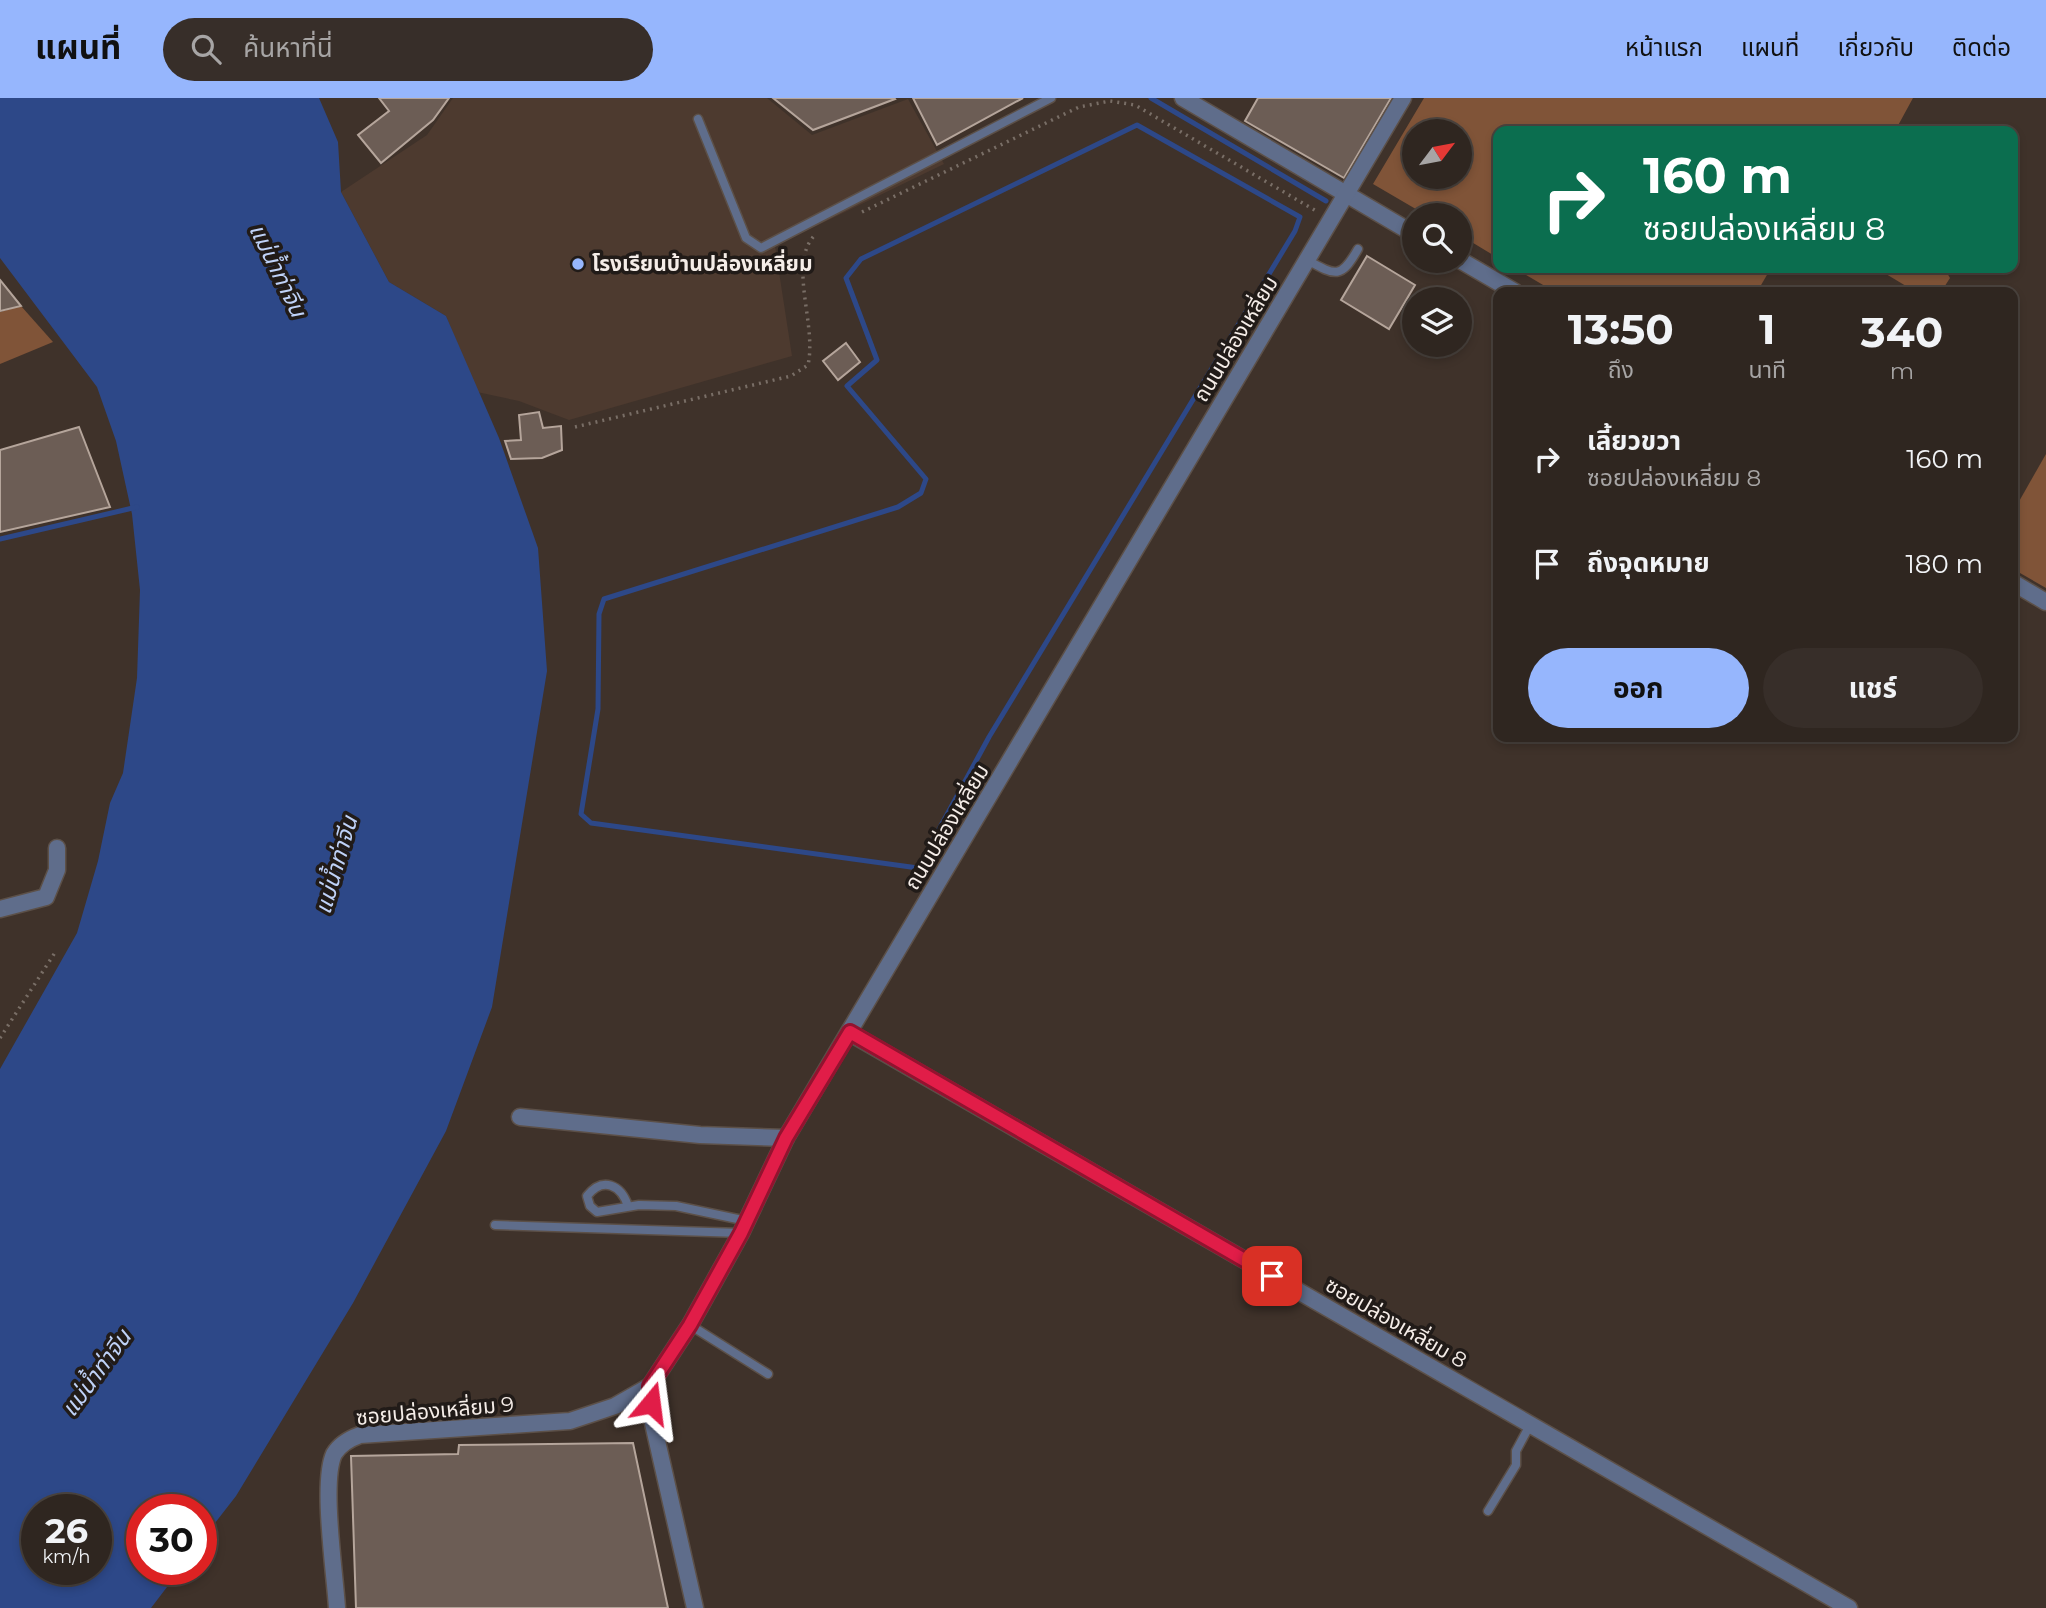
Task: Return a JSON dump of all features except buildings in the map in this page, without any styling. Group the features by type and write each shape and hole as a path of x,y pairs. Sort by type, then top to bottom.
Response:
{"street":[{"path":"1183,98 1402,227"},
{"name":"ถนนปล่องเหลี่ยม","path":"650,1386 690,1325 744,1227 786,1138 1403,98"},
{"path":"1472,267 1506,287"},
{"path":"2018,586 2046,602"},
{"path":"0,909 46,897 57,870 57,848"},
{"name":"ซอยปล่องเหลี่ยม 8","path":"850,1032 1849,1608"},
{"path":"520,1118 700,1135 786,1138"},
{"path":"650,1386 652,1419 695,1608"},
{"name":"ซอยปล่องเหลี่ยม 9","path":"337,1608 329,1478 333,1456 346,1442 360,1435 570,1422 615,1406 650,1386"}],"lane":[{"path":"698,119 746,238 761,248 1051,98"},
{"path":"1307,260 1331,273 1338,273 1347,269 1358,249"},
{"path":"628,1206 621,1190 614,1185 600,1186 587,1196 590,1206 597,1212 628,1206 676,1206 744,1227"},
{"path":"495,1225 744,1227"},
{"path":"690,1325 768,1374"},
{"path":"1488,1511 1516,1465 1516,1451 1530,1425"}],"path":[{"path":"853,216 1079,107 1110,102 1135,105 1331,220"},
{"path":"575,427 791,376 808,365 812,345 802,261 804,247 815,235"},
{"path":"0,1038 56,951"}],"shaded area":[{"name":"โรงเรียนบ้านปล่องเหลี่ยม","path":"453,98 767,98 812,135 908,99 944,164 775,246 792,356 569,420 519,401 477,392 446,316 389,282 341,192 427,135"},
{"path":"1424,98 1913,98 1898,126 1493,126 1493,255 1472,242 1472,203 1405,203 1373,184 1402,135 1402,189 1472,189 1472,119 1412,119"},
{"path":"1523,273 1768,273 1760,287 1546,287"},
{"path":"1884,273 1947,273 1950,278 1944,287 1908,287"},
{"path":"21,306 53,342 0,364 0,312"},
{"path":"2046,454 2046,588 2018,572 2018,503"}],"water":[{"name":"แม่น้ำท่าจีน","path":"0,98 319,98 338,142 341,192 389,282 446,316 499,438 538,548 547,671 492,1007 446,1131 353,1303 236,1496 217,1520 217,1494 126,1494 126,1585 169,1585 151,1608 0,1608 0,1069 77,933 98,861 110,803 123,773 137,678 140,590 132,514 116,441 97,387 0,258"}],"waterway":[{"path":"1151,98 1326,201"},
{"path":"1137,125 1300,217 1295,231 989,737 918,868 591,823 581,814 598,709 599,614 604,599 898,507 921,493 926,479 847,386 877,360 846,278 861,259 1137,125"},
{"path":"0,539 137,507"}],"place":[{"name":"โรงเรียนบ้านปล่องเหลี่ยม","path":"578,264"}],"route":[{"path":"651,1403 650,1386 690,1325 741,1233 786,1138 850,1032 1272,1276"}]}
